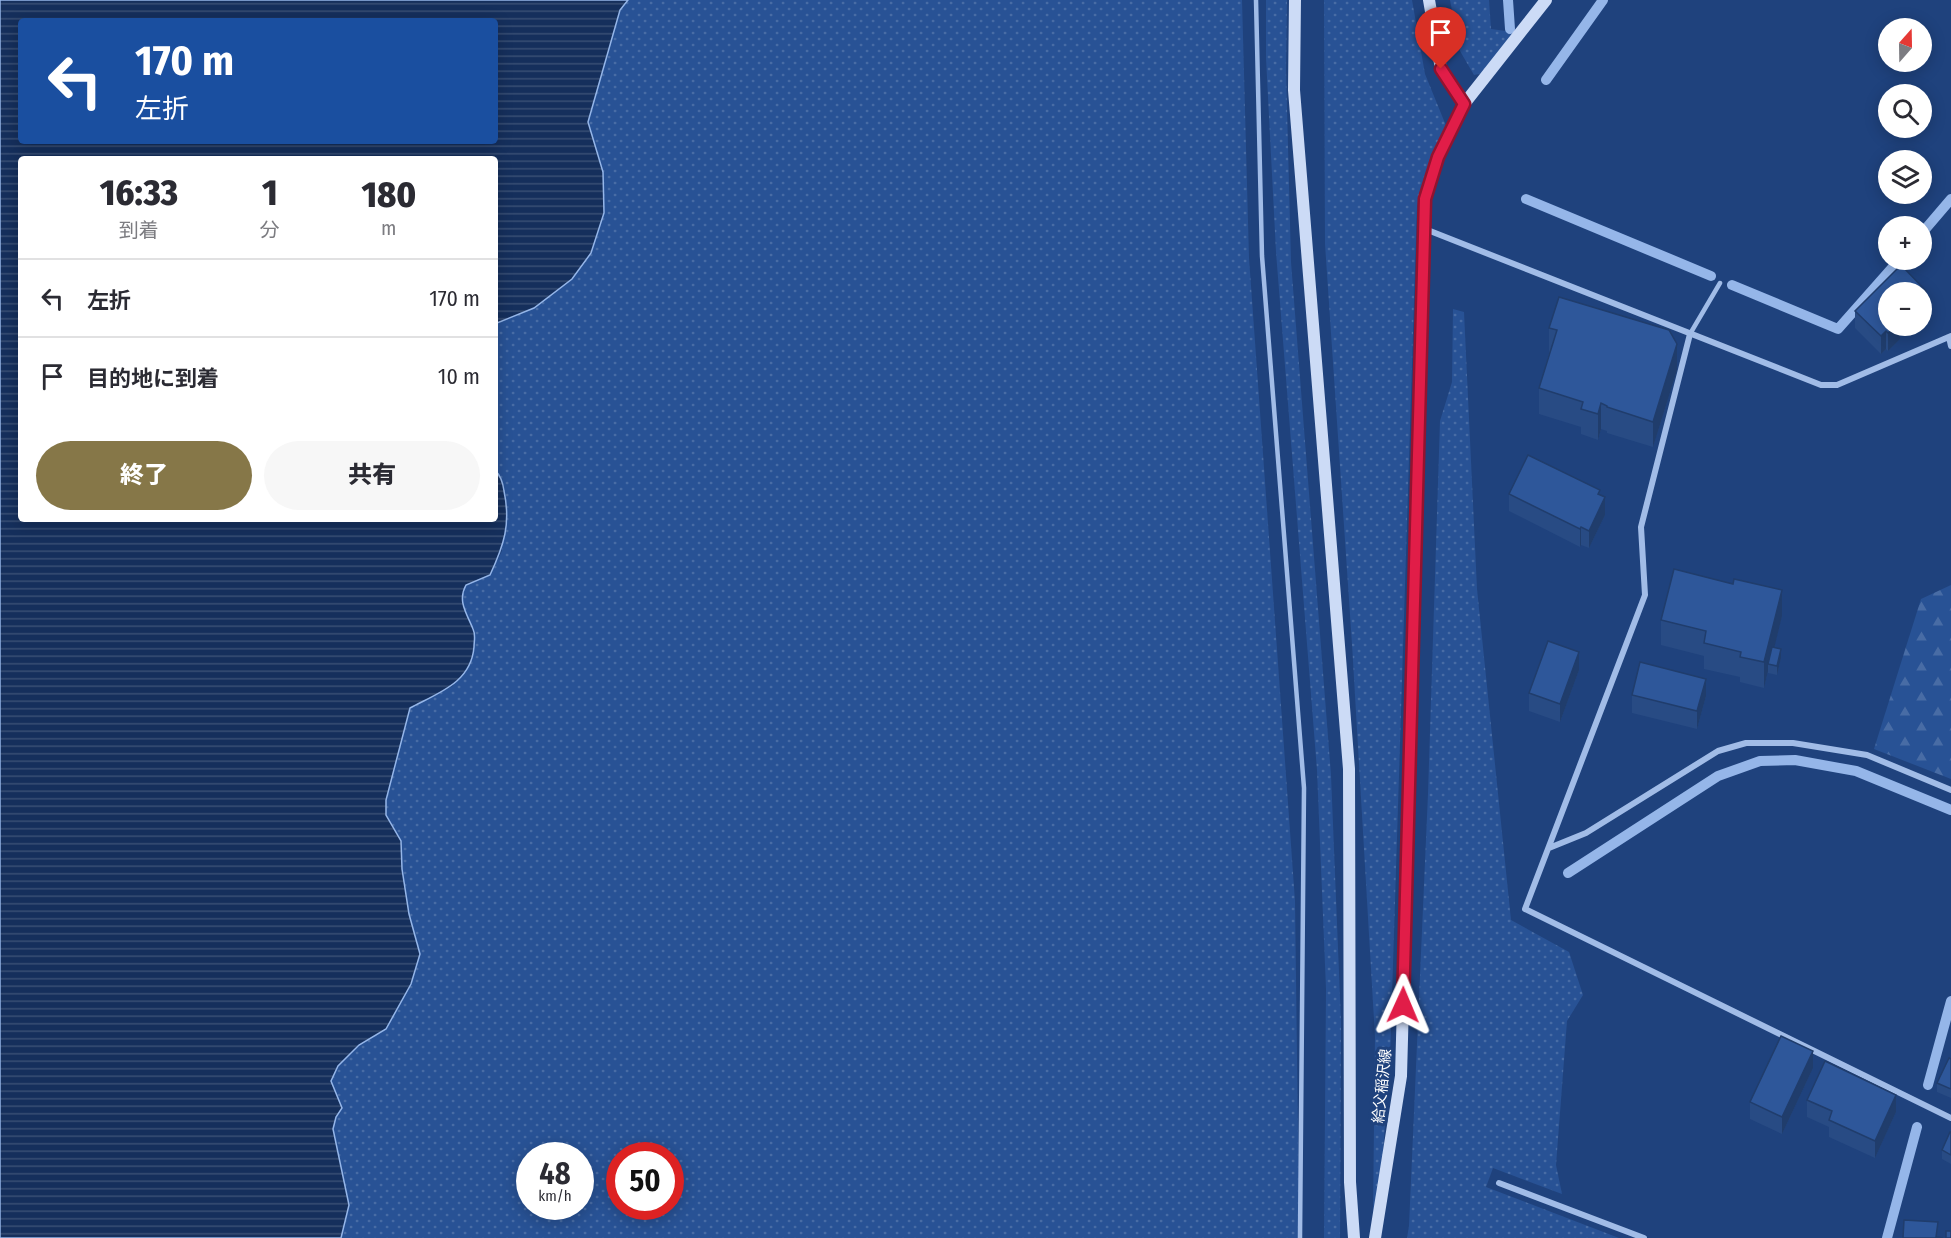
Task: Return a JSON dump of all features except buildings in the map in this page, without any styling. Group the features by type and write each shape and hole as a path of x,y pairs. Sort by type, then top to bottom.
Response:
{"street":[{"path":"1295,0 1294,90 1349,769 1350,1182 1353,1238"},
{"path":"1429,0 1441,69 1464,104"},
{"name":"給父稲沢線","path":"1375,1238 1401,1076 1425,199 1438,157 1464,104 1546,0"},
{"path":"1424,229 1821,385 1837,385 1950,336 1951,346"},
{"path":"1690,334 1641,527 1645,595 1525,909 1951,1118"},
{"path":"1549,848 1586,833 1718,751 1746,743 1793,743 1867,755 1951,790"},
{"path":"1500,1183 1644,1238"}],"lane":[{"path":"1256,0 1262,256 1304,788 1300,1238"},
{"path":"1690,334 1720,283"}],"green space":[{"path":"628,0 1242,0 1249,258 1295,901 1298,1238 341,1238 349,1205 333,1129 336,1117 331,1081 338,1066 359,1045 386,1029 420,954 409,914 402,869 401,841 386,815 386,800 410,708 453,686 475,632 463,603 465,585 490,575 502,551 498,487 498,322 534,308 572,279 591,138 588,122 620,10"},
{"path":"1266,0 1287,0 1286,69 1291,262 1331,775 1341,1022 1340,1238 1324,1238 1326,989 1317,770 1276,252 1266,58"},
{"path":"1324,0 1412,0 1425,74 1449,133 1425,177 1417,206 1390,1059 1379,1205 1373,1215 1375,1037 1325,244"},
{"path":"1450,0 1489,0 1491,29 1520,33 1489,72 1474,75 1460,51"},
{"path":"1453,309 1464,312 1477,589 1511,920 1569,952 1583,995 1567,1021 1556,1165 1562,1194 1493,1168 1486,1187 1619,1238 1407,1238 1428,794 1440,421 1452,382"},
{"path":"1951,585 1951,779 1874,749 1921,599"}],"shaded area":[{"path":"0,0 628,0 620,10 588,122 603,172 604,213 591,253 572,279 534,308 498,323 498,156 18,156 18,522 498,522 498,474 502,482 507,514 505,534 499,554 490,575 466,585 463,591 464,607 474,634 472,659 460,678 442,692 410,708 386,800 386,815 401,841 402,869 409,914 420,954 411,984 386,1029 359,1045 338,1066 331,1081 342,1108 336,1117 333,1129 349,1205 341,1238 0,1238"}],"waterway":[{"path":"1508,0 1510,29"},
{"path":"1546,80 1603,0"},
{"path":"1526,199 1711,276"},
{"path":"1932,221 1951,199"},
{"path":"1732,285 1838,329 1890,270"},
{"path":"1568,873 1718,776 1760,761 1795,760 1856,771 1951,810"},
{"path":"1928,1085 1951,1001"},
{"path":"1887,1238 1917,1127"}],"route":[{"path":"1403,1005 1425,199 1438,157 1464,104 1441,69"}]}
